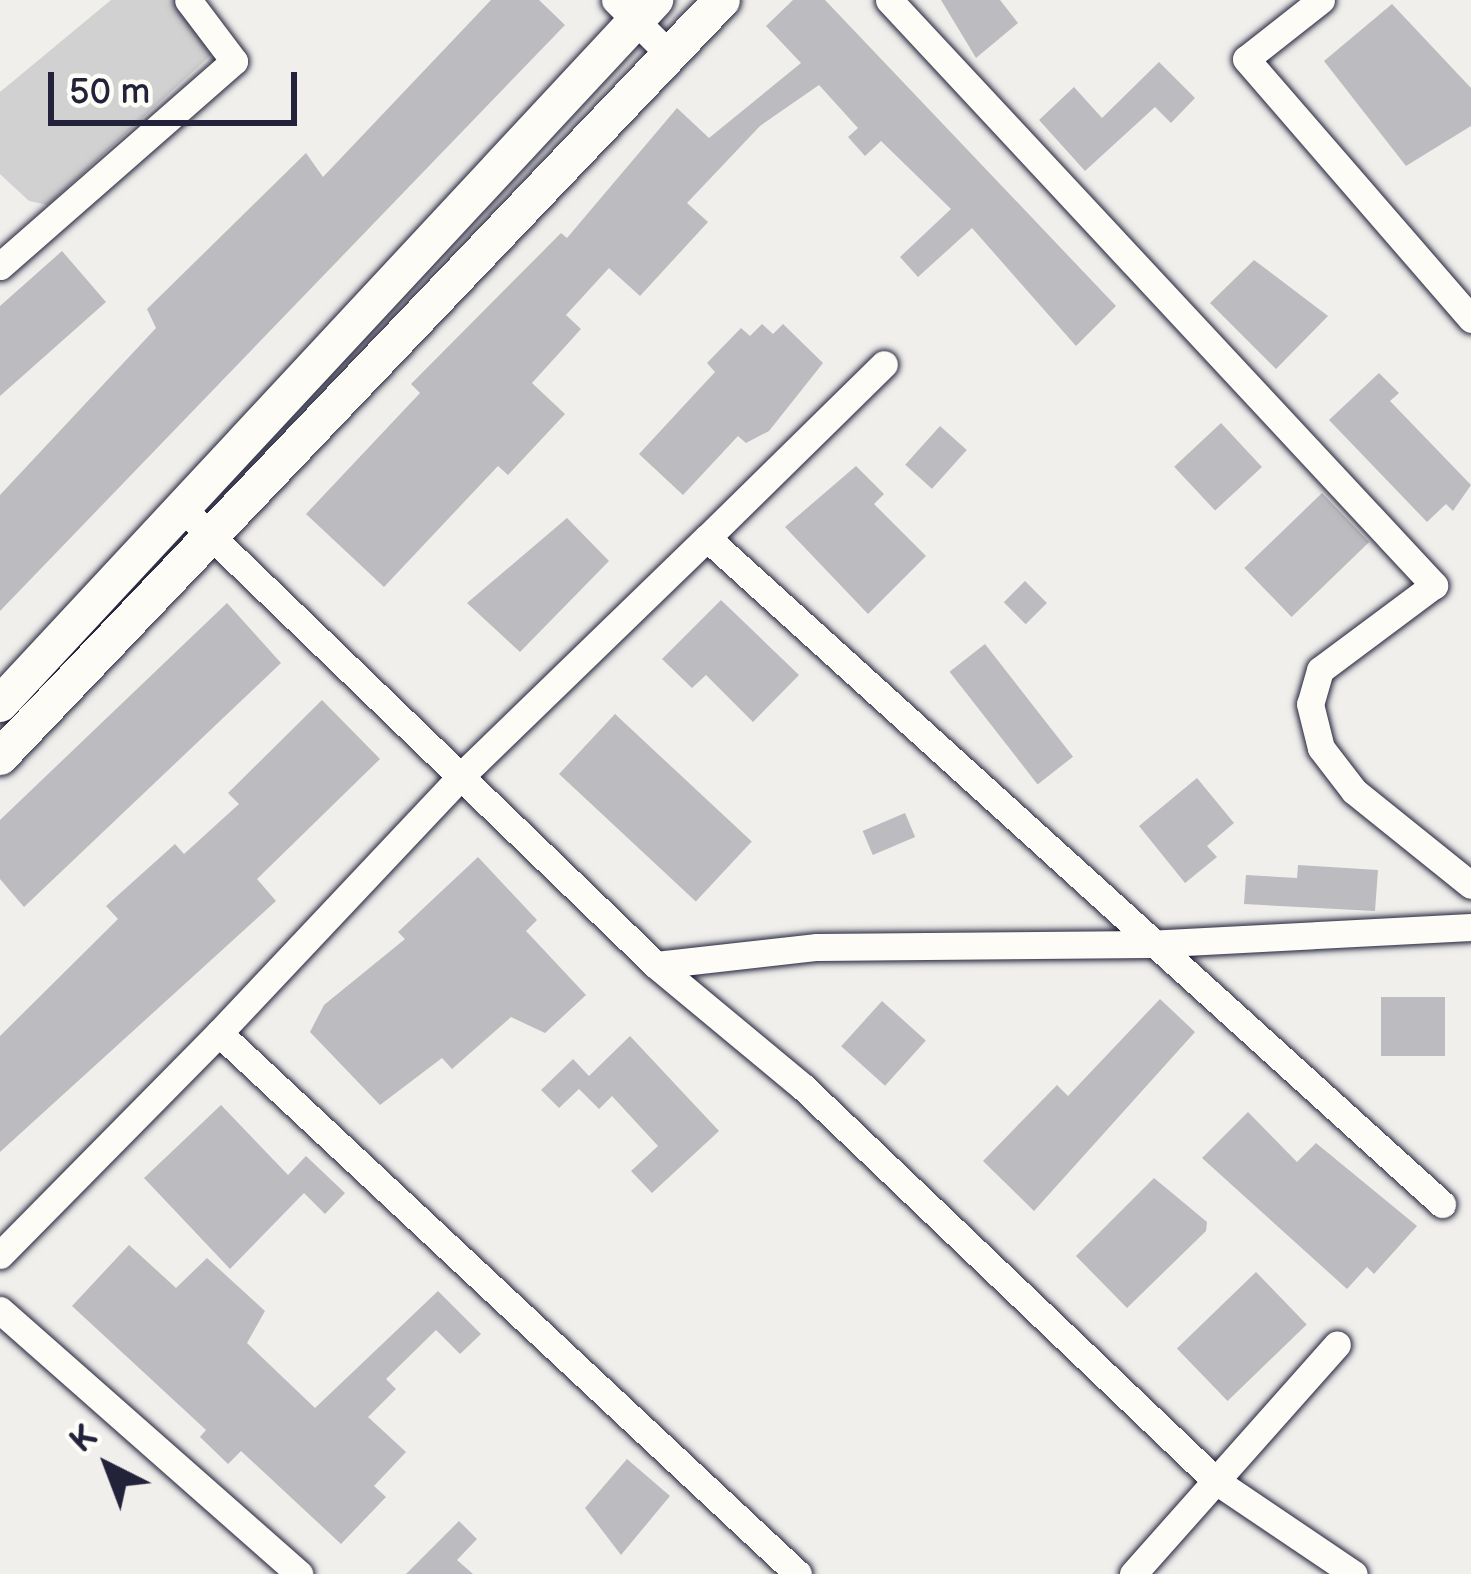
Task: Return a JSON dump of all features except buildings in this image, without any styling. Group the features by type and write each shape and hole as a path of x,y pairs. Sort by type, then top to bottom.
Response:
{"main road":[{"path":"0,758 214,536 664,50 722,0"},
{"path":"2,698 182,509 635,6"}],"street":[{"path":"3,256 234,61 188,0"},
{"path":"889,0 1434,585 1320,670 1310,704 1321,748 1354,790 1471,885"},
{"path":"1321,0 1246,59 1471,319"},
{"path":"635,6 664,50"},
{"path":"0,1255 219,1033 461,776 884,364"},
{"path":"182,509 656,964 802,1087 1216,1481 1354,1574"},
{"path":"707,538 1147,944 1442,1204"},
{"path":"656,964 817,947 1147,944 1471,927"},
{"path":"219,1033 798,1574"},
{"path":"0,1310 299,1574"},
{"path":"1133,1574 1337,1344"}],"shaded area":[{"path":"111,0 195,0 223,44 48,205 29,201 0,174 0,92"}]}
